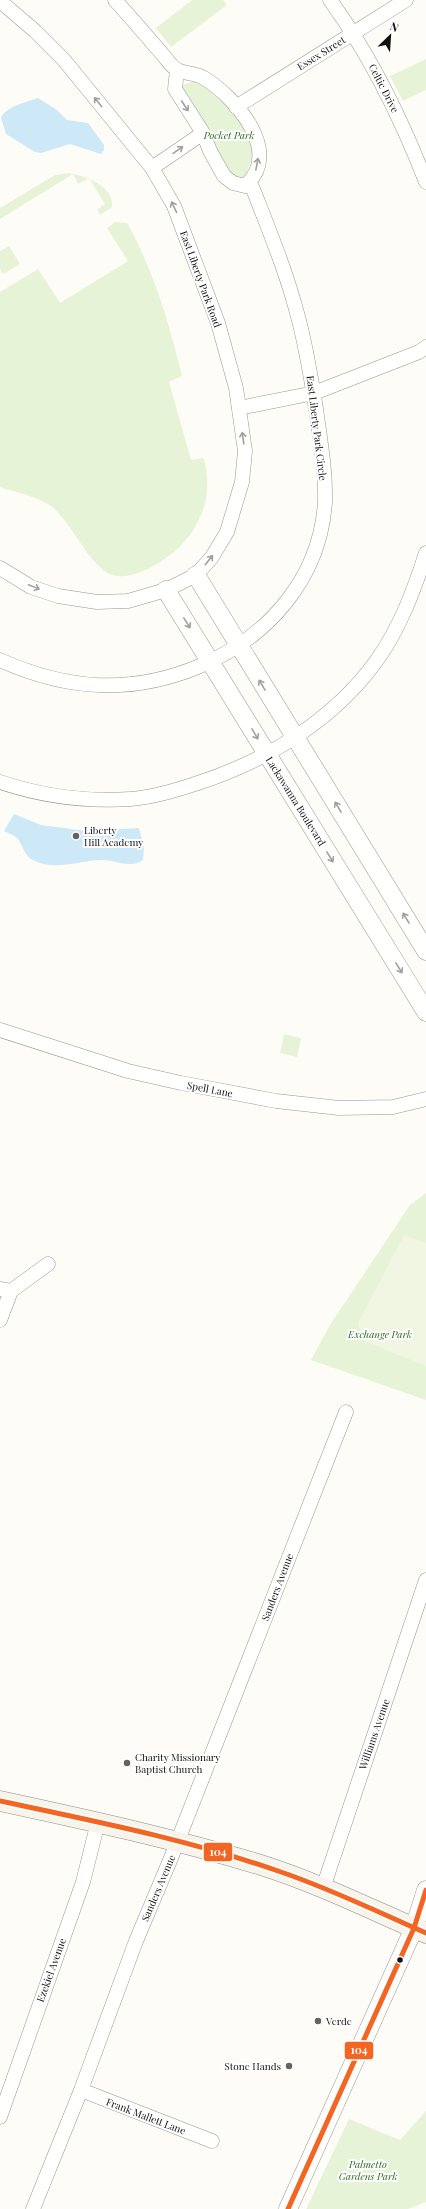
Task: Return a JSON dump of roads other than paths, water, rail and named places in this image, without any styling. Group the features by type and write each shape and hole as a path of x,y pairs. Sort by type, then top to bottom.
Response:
{"main road":[{"path":"0,1801 178,1841 262,1866 323,1888 420,1930"}],"street":[{"name":"East Liberty Park Road","path":"0,0 35,31 64,60 152,168 174,206 218,323 236,388 245,450 242,482 227,532 212,557 196,575 166,590 128,601 97,602 58,596 31,587 0,568"},
{"path":"115,0 177,70 203,78 223,92 253,129 260,146 255,172 245,186 233,183 224,176 210,151 203,133 175,89 177,70"},
{"name":"Celtic Drive","path":"330,0 354,32 380,78 410,139 426,182"},
{"name":"Essex Street","path":"236,107 406,0"},
{"path":"152,168 203,133"},
{"name":"East Liberty Park Circle","path":"0,660 37,676 68,683 98,686 148,682 178,675 210,662 239,646 261,630 281,610 298,584 310,561 320,532 325,503 324,476 309,361 297,313 276,251 253,189 248,183"},
{"path":"239,408 314,393 419,352 426,347"},
{"path":"0,782 30,791 71,798 131,799 163,794 220,776 267,755 296,738 350,692 378,659 400,621 426,553"},
{"path":"196,575 426,952"},
{"name":"Lackawanna Boulevard","path":"166,590 426,1012"},
{"name":"Spell Lane","path":"0,1030 128,1071 276,1101 339,1108 393,1107 426,1099"},
{"path":"0,1320 5,1290 48,1264"},
{"name":"Sanders Avenue","path":"34,2209 136,1941 178,1841 346,1412"},
{"name":"Williams Avenue","path":"323,1888 426,1580"},
{"name":"Ezekiel Avenue","path":"0,2117 83,1882 98,1822"},
{"path":"288,2209 420,1930 426,1890"},
{"name":"Frank Mallett Lane","path":"80,2090 212,2141"}],"water":[{"path":"38,98 57,110 67,120 88,123 104,145 104,150 101,154 70,144 41,153 35,152 6,134 1,118 7,110"},
{"path":"14,814 41,825 87,831 139,828 144,848 143,860 133,864 108,860 93,860 58,865 41,863 30,858 17,838 4,831"}],"place":[{"name":"Liberty Hill Academy","path":"76,836"},
{"name":"Charity Missionary Baptist Church","path":"127,1763"},
{"name":"Verde","path":"318,2021"},
{"name":"Stone Hands","path":"289,2066"}],"park label":[{"name":"Pocket Park","path":"229,135"},
{"name":"Exchange Park","path":"380,1334"},
{"name":"Palmetto Gardens Park","path":"368,2170"}]}
